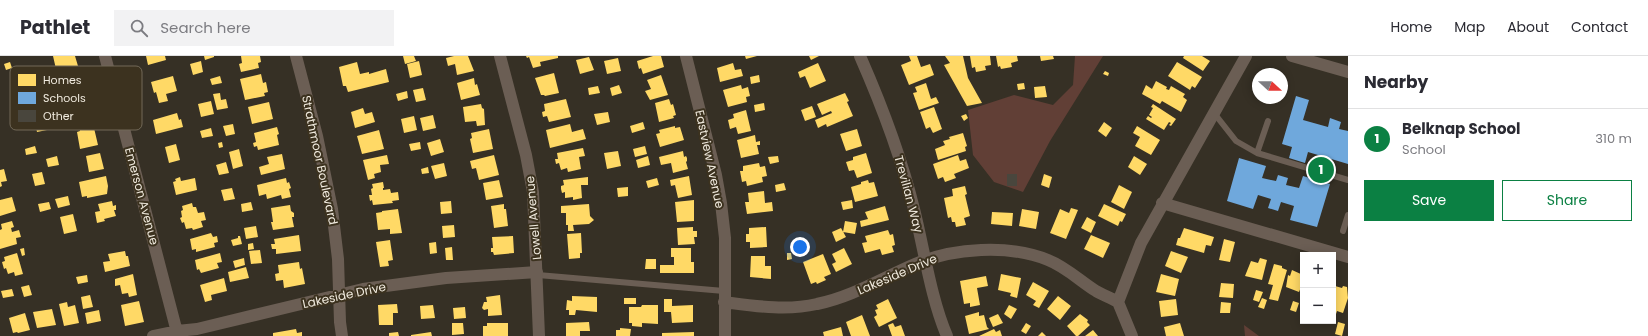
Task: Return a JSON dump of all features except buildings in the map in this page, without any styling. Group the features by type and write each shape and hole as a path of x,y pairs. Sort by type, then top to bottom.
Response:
{"street":[{"name":"Emerson Avenue","path":"105,56 108,66"},
{"name":"Strathmoor Boulevard","path":"296,56 317,136 332,209 338,259 342,336"},
{"name":"Lowell Avenue","path":"500,56 526,155 533,192 538,274 539,336"},
{"name":"Eastview Avenue","path":"686,56 722,203 725,238 725,336"},
{"name":"Trevilian Way","path":"860,56 875,89 904,168 937,306 947,336"},
{"path":"1132,336 1118,302 1141,243 1162,203 1246,56"},
{"path":"1292,56 1348,72"},
{"name":"Emerson Avenue","path":"124,130 177,333"},
{"path":"1162,203 1348,257"},
{"name":"Lakeside Drive","path":"724,296 766,307 796,308 818,304 858,291 935,256 992,250 1028,254 1048,260 1069,271 1096,291 1118,302"},
{"name":"Lakeside Drive","path":"153,336 197,329 339,296 363,288 446,278 538,274"}],"lane":[{"path":"1214,113 1236,141 1257,152 1348,180"},
{"path":"1257,152 1268,120"},
{"path":"1343,231 1348,215"},
{"path":"538,274 724,296"}],"shaded area":[{"path":"1075,56 1103,56 1050,141 1023,192 994,182 973,155 968,110 1014,95 1053,105 1073,85"},
{"path":"1244,325 1259,336 1245,336"}],"place":[{"name":"Belknap School","path":"1321,170"}]}
